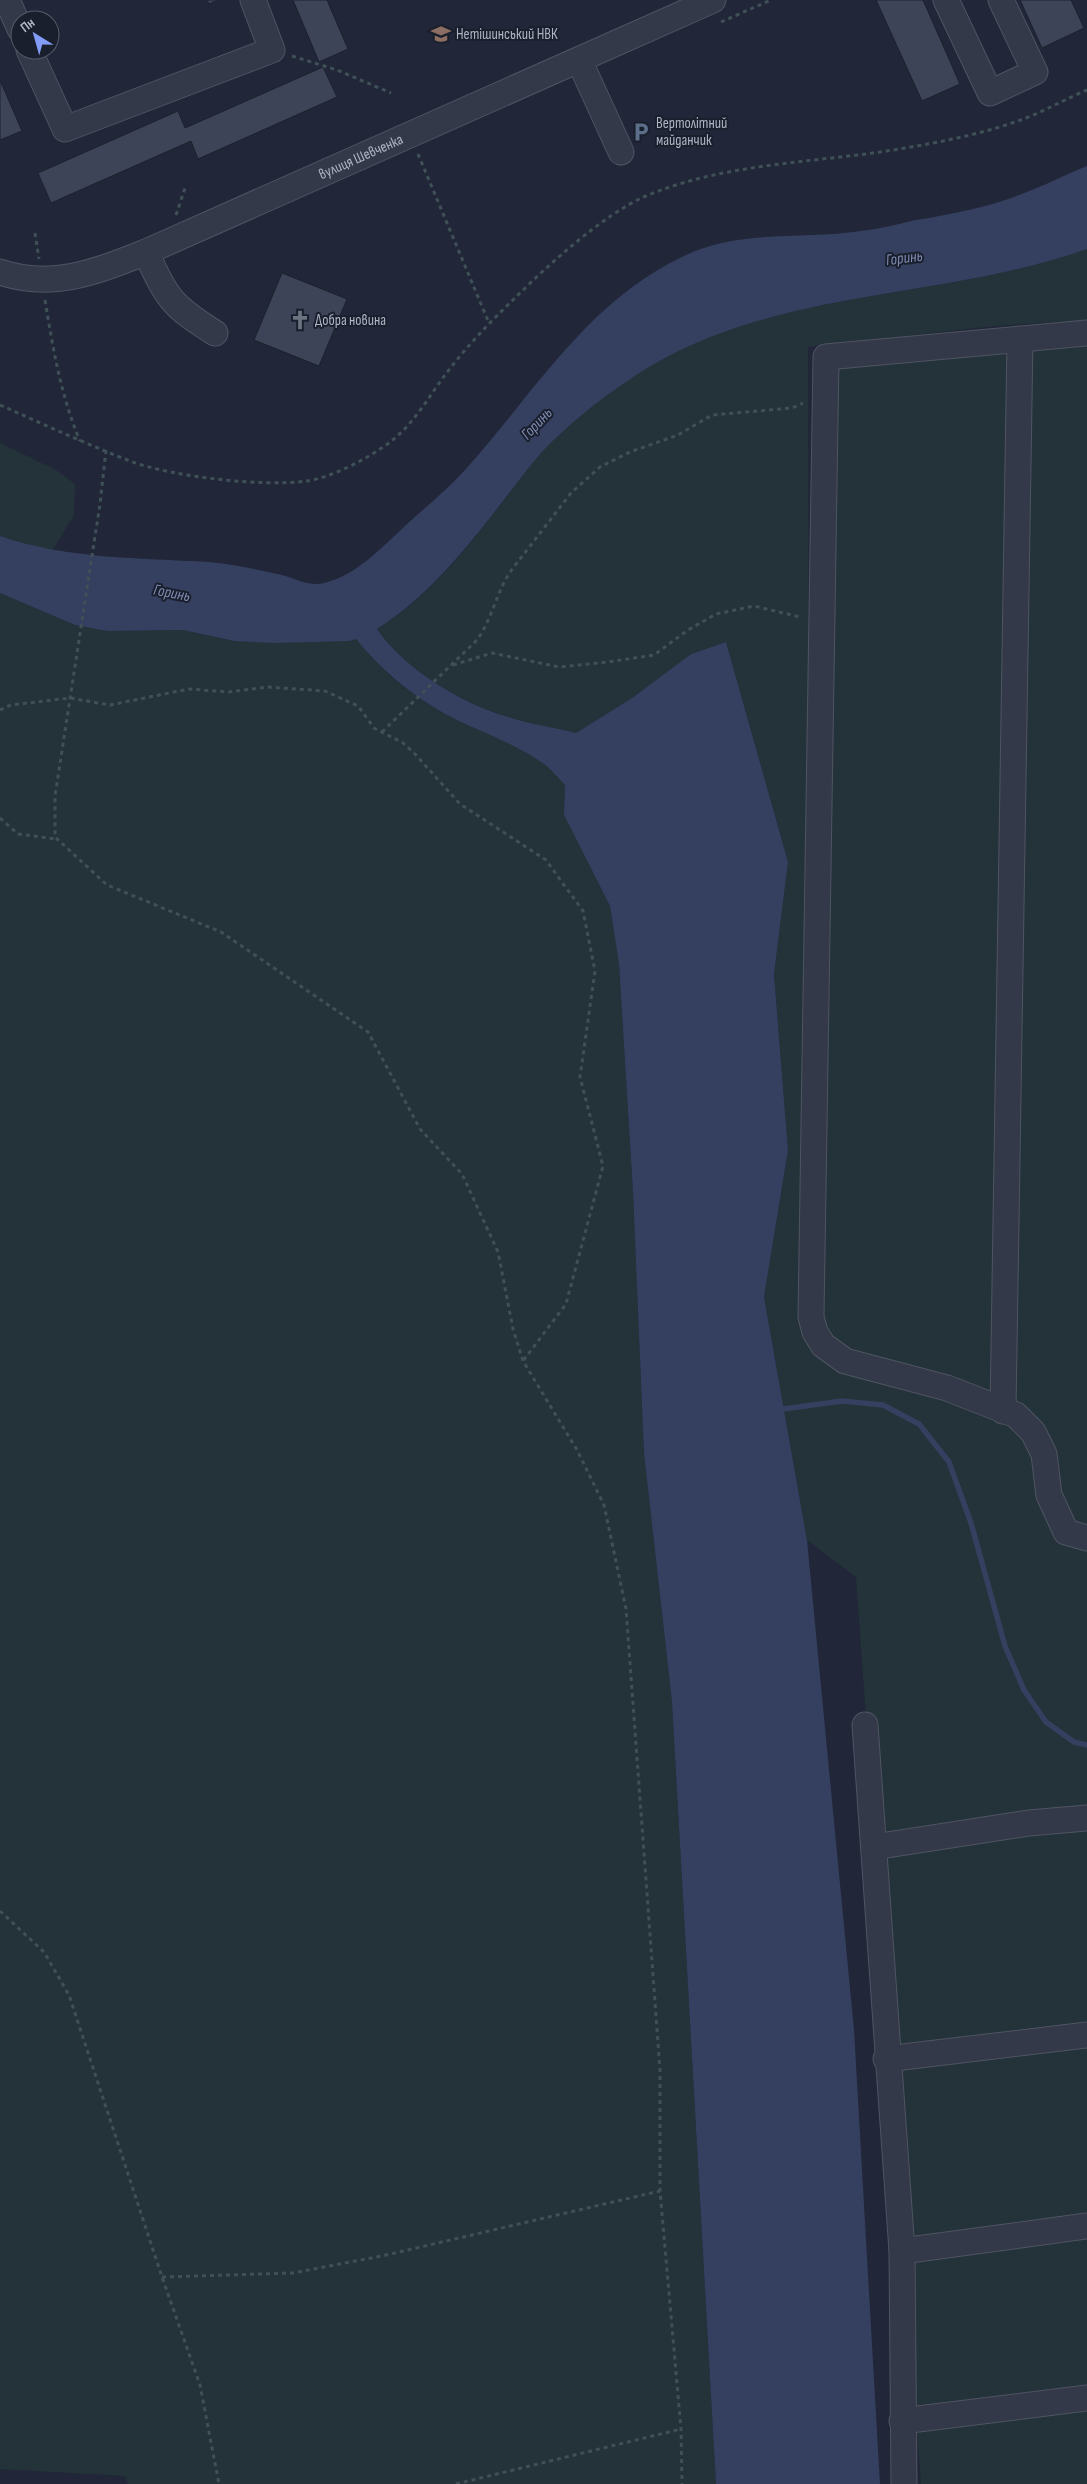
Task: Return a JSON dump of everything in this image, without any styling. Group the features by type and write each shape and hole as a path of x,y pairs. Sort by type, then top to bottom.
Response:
{"street":[{"path":"34,60 65,129 272,50 254,0"},
{"name":"вулиця Шевченка","path":"0,272 42,279 61,279 88,274 146,252 714,0"},
{"path":"946,0 990,93 1035,72 1001,0"},
{"path":"579,60 621,152"},
{"path":"146,252 163,289 181,311 215,333"},
{"path":"1087,333 826,357 813,1324 823,1346 845,1361 947,1388 993,1404 1003,1412 1016,1415 1032,1432 1044,1454 1048,1495 1066,1532 1087,1538"},
{"path":"1003,1412 1020,339"},
{"path":"865,1725 886,2059 902,2251 904,2484"},
{"path":"874,1846 1029,1823 1087,1818"},
{"path":"886,2059 1087,2035"},
{"path":"902,2251 1087,2226"},
{"path":"902,2421 1087,2398"}],"path":[{"path":"272,50 337,70 391,93"},
{"path":"0,405 80,442 106,450 133,462 195,476 268,483 310,480 356,463 392,441 420,412 449,369 489,323 532,280 574,245 634,202 669,186 707,175 891,150 971,135 1029,116 1087,90"},
{"path":"419,157 489,323"},
{"path":"35,233 54,356 67,411 80,442"},
{"path":"382,732 477,640 484,630 502,585 510,572 571,493 600,467 630,452 678,435 712,415 792,408 806,400"},
{"path":"106,450 100,504 56,796 55,837 107,885 221,932 368,1032 420,1129 462,1174 498,1252 513,1329 523,1362 577,1450 604,1505 626,1609 660,2070 660,2191 681,2429 682,2484"},
{"path":"452,665 492,653 559,667 654,655 688,630 716,614 754,606 800,617 816,628 822,638"},
{"path":"0,710 11,705 70,698 110,705 189,689 229,692 267,686 324,691 358,706 374,728 403,743 415,754 460,804 546,860 583,911 595,970 580,1077 603,1166 566,1304 523,1362"},
{"path":"0,818 18,834 57,839"},
{"path":"0,1911 44,1952 69,1995 162,2277 200,2385 219,2484"},
{"path":"162,2277 293,2273 382,2256 660,2191"},
{"path":"456,2484 681,2429"}],"shaded area":[{"path":"1087,249 1087,320 994,326 808,347 810,1348 824,1362 832,362 1087,339 1087,2484 921,2484 856,1577 807,1540 764,1297 788,1150 774,974 788,862 726,642 691,654 632,698 576,733 505,716 487,710 451,693 418,671 389,644 377,629 415,601 464,551 533,462 561,433 625,382 678,351 734,328 792,312 970,279 1029,266"},
{"path":"0,443 56,470 75,484 74,515 52,551 0,536"},
{"path":"0,593 75,625 107,631 183,630 234,641 356,638 385,671 420,699 445,714 532,756 550,768 565,785 564,815 610,906 619,964 633,1192 644,1453 672,1702 716,2484 128,2484 125,2476 0,2469"}],"water":[{"name":"Горинь","path":"1087,166 1087,249 1029,266 970,279 792,312 734,328 679,351 626,382 561,433 542,452 475,537 430,587 396,616 377,629 402,658 452,693 487,710 505,716 576,733 632,698 691,654 726,642 788,862 774,974 788,1150 764,1297 807,1540 854,2030 880,2484 716,2484 672,1702 644,1453 633,1192 619,964 610,906 564,815 565,785 544,764 532,756 445,714 420,698 386,671 356,639 349,641 275,643 234,641 183,630 107,631 75,625 0,593 0,536 25,544 77,553 227,564 282,575 314,584 336,579 358,567 378,552 457,478 590,324 618,298 649,275 684,256 726,242 771,237 839,234 868,230 993,204 1028,192"}],"building":[{"path":"207,0 219,0 209,4"},
{"path":"293,0 327,0 348,49 319,62"},
{"path":"876,0 923,0 960,84 922,101"},
{"path":"1020,0 1071,0 1084,28 1042,48"},
{"path":"323,67 337,97 198,159 191,141 51,203 38,173 178,111 185,128"},
{"path":"0,80 22,131 0,140"},
{"name":"Добра новина","path":"282,273 347,299 319,366 254,340"}],"waterway":[{"path":"776,1410 842,1401 883,1405 919,1424 949,1462 971,1523 1005,1646 1024,1690 1046,1722 1074,1742 1087,1745"}],"place":[{"name":"Нетішинський НВК","path":"441,34"},
{"name":"Вертолітний майданчик","path":"641,132"},
{"name":"Добра новина","path":"300,320"}]}
